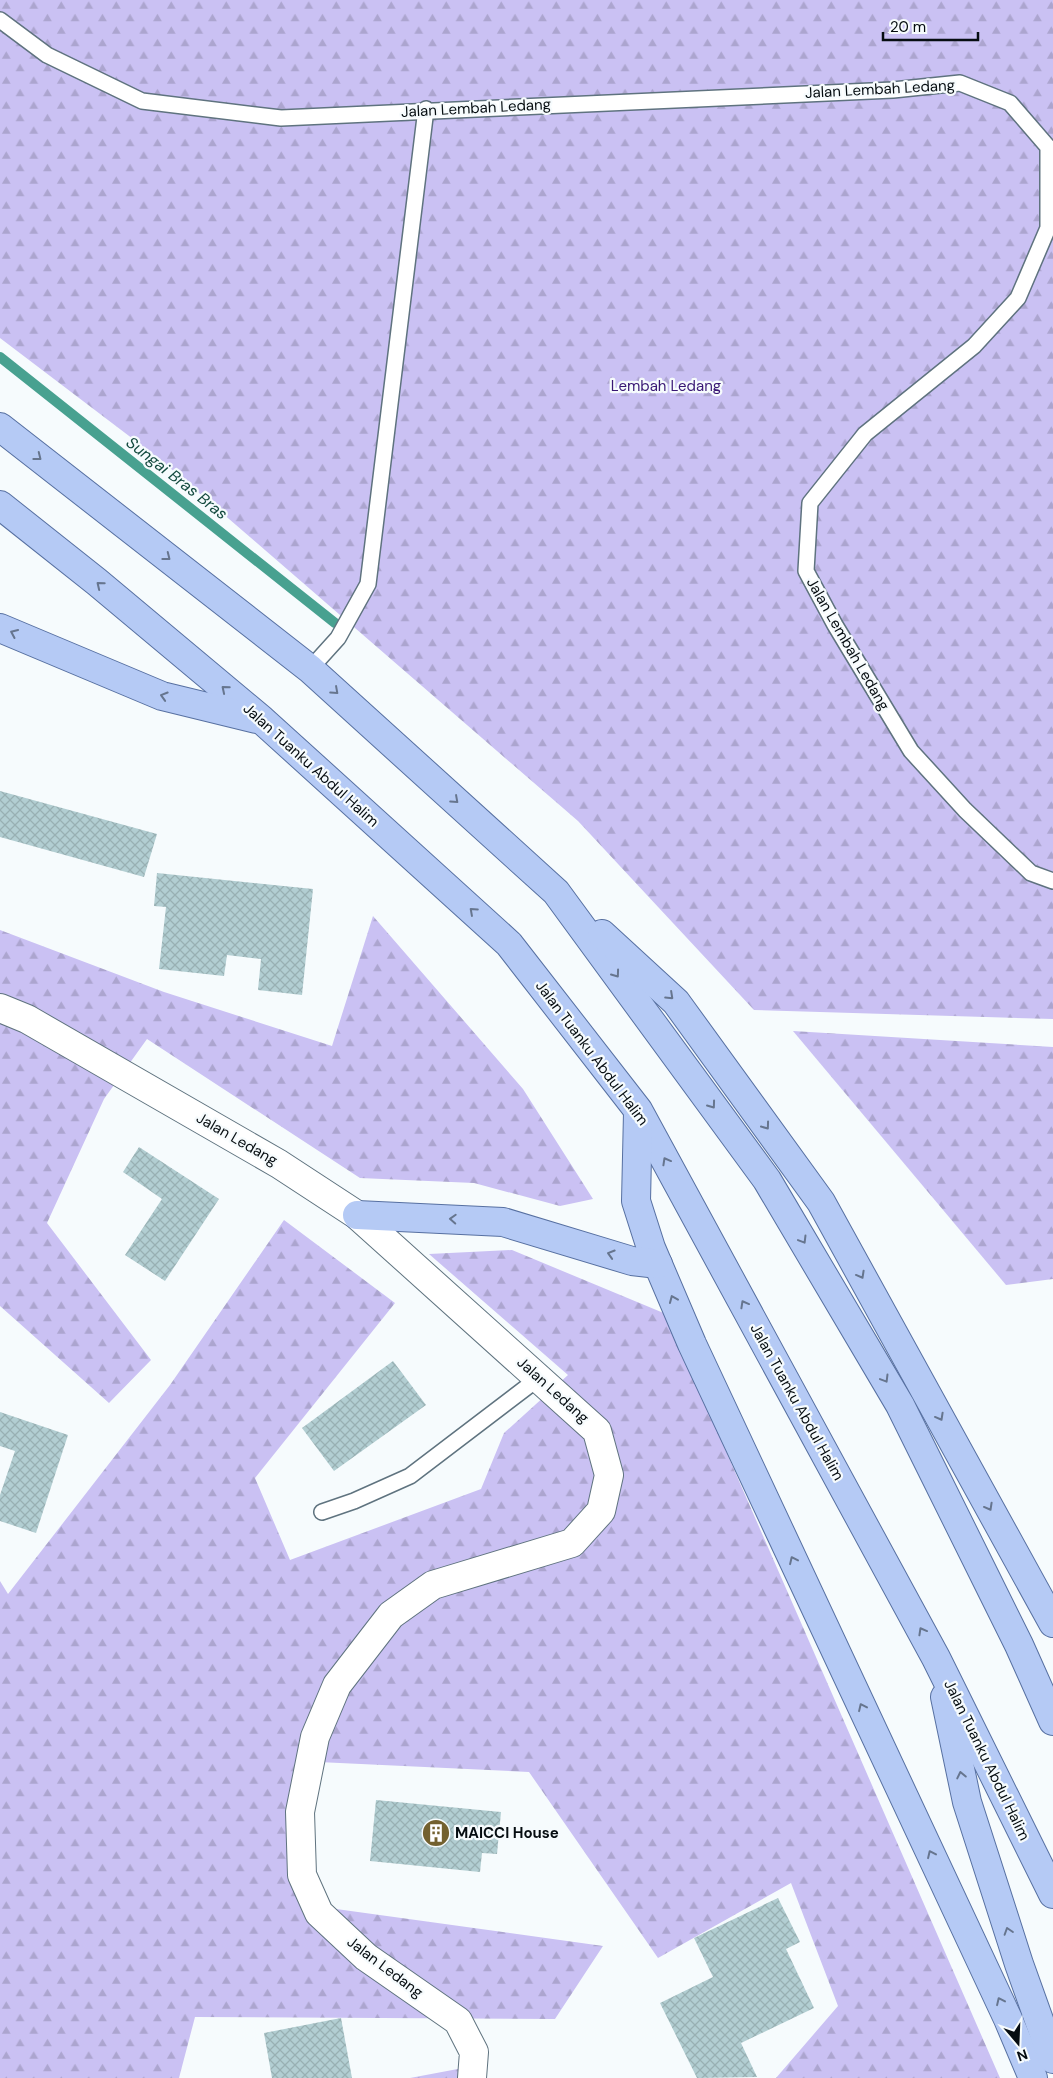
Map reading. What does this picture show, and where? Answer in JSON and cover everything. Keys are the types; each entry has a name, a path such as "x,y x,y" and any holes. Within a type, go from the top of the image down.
{"main road":[{"path":"0,427 310,669 676,1002 821,1202 1053,1623"},
{"name":"Jalan Tuanku Abdul Halim","path":"0,505 97,582 262,720 510,944 638,1110 936,1658 1053,1894"},
{"path":"0,628 162,696 262,720"},
{"path":"556,892 772,1188 900,1405 1019,1646 1053,1721"},
{"path":"638,1110 636,1201 651,1248 692,1344 1008,2019 1033,2078"},
{"path":"357,1215 503,1222 632,1261 658,1264"},
{"path":"936,1658 967,1802 1018,1964 1053,2059"}],"street":[{"name":"Jalan Ledang","path":"0,1008 27,1019 280,1164 357,1215 597,1430 609,1475 601,1511 572,1543 433,1586 391,1614 337,1685 316,1737 300,1812 302,1875 319,1914 366,1957 458,2021 474,2052 472,2078"}],"lane":[{"name":"Jalan Lembah Ledang","path":"0,20 47,55 142,101 282,118 426,109 884,90 960,83 1010,103 1051,144 1048,228 1018,298 974,346 865,434 816,495 810,503 806,571 835,625 911,751 965,810 1031,873 1053,881"},
{"path":"310,669 338,638 368,584 426,109"},
{"path":"322,1512 410,1476 540,1378"}],"green space":[{"name":"Lembah Ledang","path":"0,0 1053,0 1053,1019 754,1010 578,821 162,461 0,338"},
{"path":"373,916 523,1089 593,1199 560,1206 474,1183 360,1178 147,1039 104,1099 47,1223 151,1360 109,1403 0,1306 0,930 164,992 332,1046"},
{"path":"793,1031 1053,1047 1053,1279 1006,1285"},
{"path":"284,1220 395,1303 255,1478 290,1560 481,1489 504,1433 568,1375 429,1254 512,1250 666,1314 1000,2078 776,2078 838,2006 791,1883 658,1958 529,1772 297,1761 286,1833 300,1904 603,1946 555,2019 195,2017 179,2078 0,2078 0,1581 8,1594 170,1385"},
{"path":"463,2068 460,2078 410,2078"}],"building":[{"path":"0,791 157,834 144,877 0,837"},
{"path":"157,873 313,889 302,995 258,990 261,959 227,955 224,976 159,969 166,907 154,906"},
{"path":"139,1147 219,1199 165,1281 125,1255 162,1199 123,1172"},
{"path":"393,1361 426,1405 334,1471 302,1428"},
{"path":"0,1412 68,1435 36,1533 0,1521 0,1495 15,1451 0,1446"},
{"name":"MAICCI House","path":"376,1800 501,1812 497,1854 482,1853 480,1872 370,1861"},
{"path":"778,1898 800,1942 786,1949 814,2008 741,2043 757,2077 697,2078 660,2003 713,1977 694,1938"},
{"path":"341,2018 352,2078 272,2078 264,2033"}],"waterway":[{"name":"Sungai Bras Bras","path":"0,357 335,623"}],"place":[{"name":"MAICCI House","path":"436,1833"}]}
